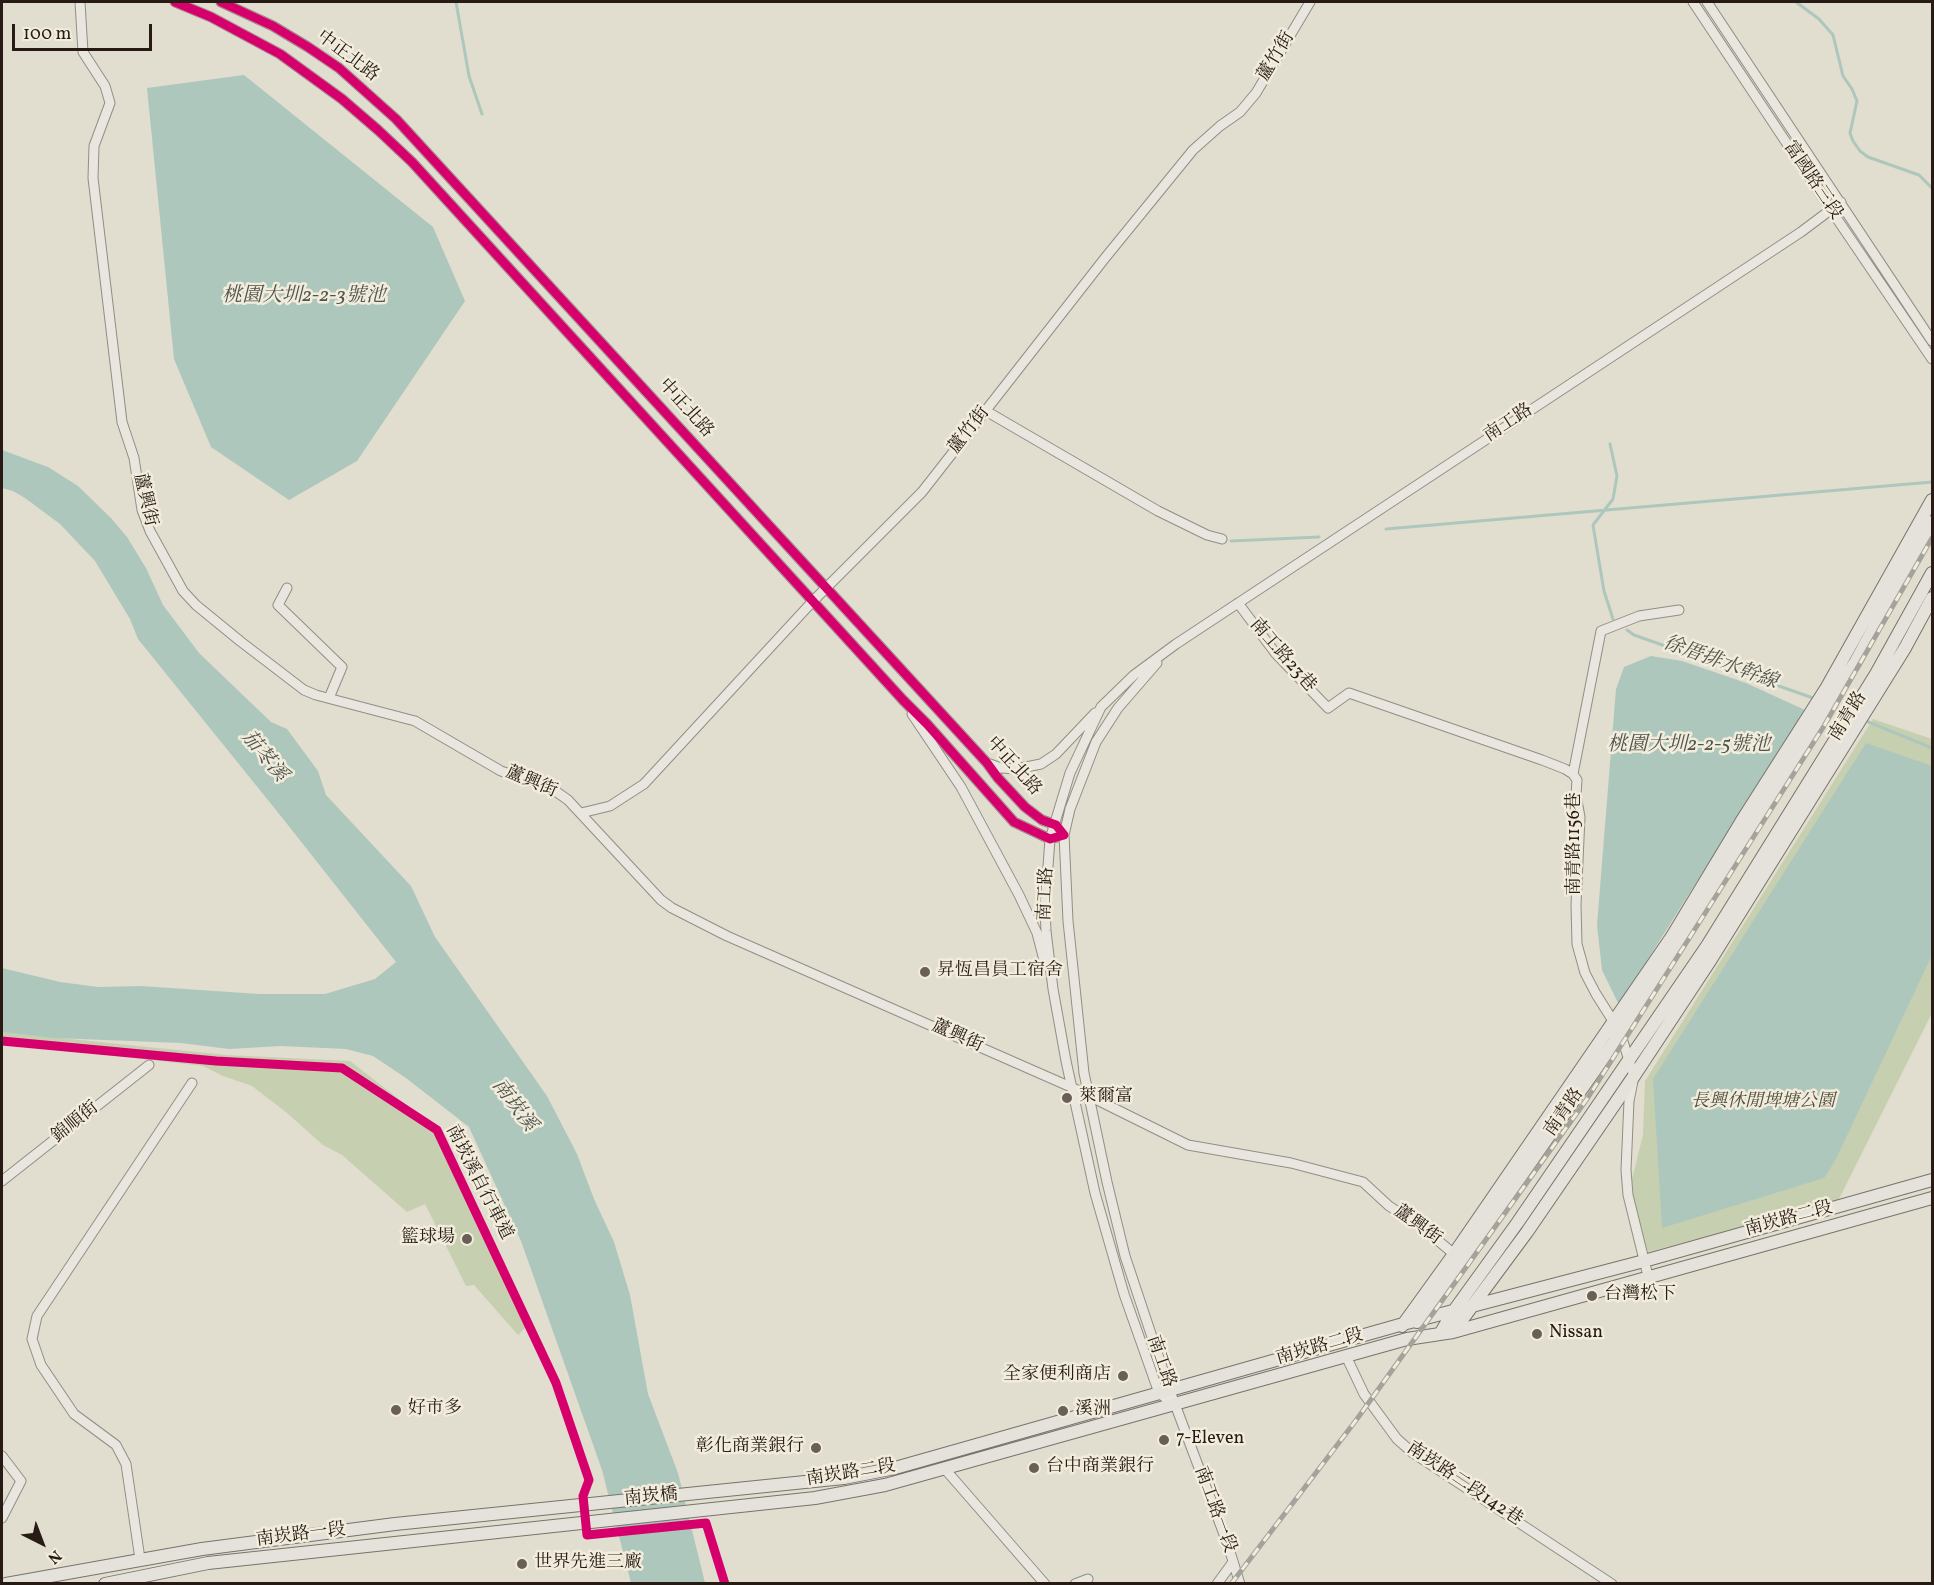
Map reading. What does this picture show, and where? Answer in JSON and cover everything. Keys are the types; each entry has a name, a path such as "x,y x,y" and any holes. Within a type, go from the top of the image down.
{"main road":[{"path":"1391,1343 1617,1027 1845,655 1932,500"},
{"name":"南青路","path":"1407,1339 1498,1209 1617,1027 1716,884 1856,661 1932,522"},
{"name":"南青路","path":"1440,1334 1724,919 1876,674 1932,573"},
{"path":"1453,1332 1527,1232 1634,1076 1758,884 1905,648 1932,598"},
{"name":"南青路","path":"1845,655 1878,620"},
{"name":"南青路","path":"1716,884 1724,849"},
{"name":"南青路","path":"1724,919 1758,884"},
{"name":"南崁路二段","path":"703,1494 844,1478 895,1468 1403,1324 1418,1322 1644,1261 1932,1180"},
{"name":"南崁路二段","path":"708,1509 825,1496 885,1485 1391,1343 1453,1332 1932,1198"},
{"name":"南崁橋","path":"598,1502 703,1494"},
{"name":"南崁路一段","path":"6,1584 202,1548 598,1502"},
{"name":"南崁橋","path":"606,1520 708,1509"},
{"name":"南崁路一段","path":"105,1584 208,1563 606,1520"}],"street":[{"name":"蘆興街","path":"80,2 83,52 105,86 110,103 94,146 93,178 122,422 134,458 142,510 150,531 183,591 196,605 304,690 416,721 501,771 551,788 568,800 661,900 672,908 727,936 1073,1088 1188,1146 1291,1163 1363,1182 1389,1206 1423,1228 1454,1254"},
{"name":"中正北路","path":"175,2 211,17 280,54 342,99 412,162 1014,822 1050,839"},
{"name":"中正北路","path":"221,2 273,26 339,68 396,119 1025,807 1042,820 1056,825 1064,835"},
{"path":"248,13 251,2"},
{"name":"蘆竹街","path":"581,813 610,806 644,784 813,601 922,492 1193,150 1240,112 1256,93 1310,2"},
{"name":"富國路三段","path":"1700,3 1841,202 1932,341"},
{"name":"富國路三段","path":"1700,3 1831,210 1932,359"},
{"name":"南工路","path":"1174,1404 1164,1392 1124,1294 1095,1193 1053,989 1046,931 1045,907 1050,839 1070,773 1101,707 1134,675 1176,644 1841,202"},
{"path":"986,411 1158,511 1207,535 1222,539"},
{"path":"287,588 278,605 342,667 329,698"},
{"name":"南工路23巷","path":"1238,603 1276,654 1328,708"},
{"path":"1573,774 1601,632 1639,616 1678,610"},
{"name":"南工路","path":"1164,1392 1125,1256 1084,1073 1068,921 1064,835 1070,808 1096,742 1118,708 1176,644"},
{"name":"南青路1156巷","path":"1328,708 1349,693 1542,760 1573,774 1577,780 1576,795 1580,817 1576,905 1577,944 1585,973 1617,1027 1634,1076"},
{"path":"903,700 961,787 1006,870 1037,933 1053,989"},
{"path":"987,763 1001,768 1016,769 1041,764 1056,754 1101,707"},
{"path":"1050,839 1064,835"},
{"name":"錦順街","path":"2,1180 149,1065"},
{"path":"1634,1076 1629,1101 1626,1170 1628,1195 1648,1276"},
{"path":"140,1560 126,1464 116,1445 74,1414 41,1365 32,1339 37,1316 192,1083"},
{"name":"南崁路二段142巷","path":"1347,1356 1364,1394 1397,1438 1413,1453 1612,1584"},
{"name":"南工路一段","path":"1174,1404 1240,1584"},
{"path":"2,1455 21,1481 2,1518"},
{"path":"944,1468 1045,1584"},
{"path":"1217,1584 1233,1562"},
{"path":"1075,1584 1088,1579"}],"green space":[{"name":"長興休閒埤塘公園","path":"1873,719 1932,739 1932,1013 1838,1201 1648,1252 1628,1195 1643,1135 1645,1081"},
{"path":"2,1032 226,1055 350,1061 440,1131 530,1323 518,1335 474,1285 466,1286 425,1204 407,1212 342,1155 323,1145 252,1086 203,1066 2,1041"}],"water":[{"name":"桃園大圳2-2-3號池","path":"244,75 433,227 465,301 357,461 289,500 211,447 174,359 147,88"},
{"path":"2,450 48,467 78,486 111,518 127,537 146,568 163,605 199,653 271,722 287,729 318,771 326,795 411,886 435,937 547,1096 577,1154 614,1242 630,1295 648,1394 678,1473 705,1583 631,1583 602,1470 521,1241 469,1127 406,1078 373,1056 346,1049 281,1046 229,1049 181,1043 54,1038 2,1032 2,968 60,982 98,987 141,986 259,994 325,994 375,979 396,962 138,639 130,619 95,561 60,524 25,498 2,488"},
{"name":"桃園大圳2-2-5號池","path":"1651,656 1682,661 1746,683 1805,710 1619,1005 1602,970 1597,925 1616,689 1624,667"},
{"name":"長興休閒埤塘公園","path":"1866,743 1932,766 1932,955 1836,1159 1824,1178 1662,1228 1653,1079"}],"waterway":[{"path":"456,2 469,76 482,114"},
{"path":"1796,2 1819,19 1833,35 1843,76 1857,101 1850,133 1860,151 1868,157 1919,175 1932,188"},
{"name":"徐厝排水幹線","path":"1610,444 1617,476 1613,499 1593,525 1604,591 1613,619"},
{"path":"1386,529 1932,482"},
{"path":"1231,541 1319,537"},
{"name":"徐厝排水幹線","path":"1627,630 1634,635 1813,698"},
{"name":"徐厝排水幹線","path":"1833,707 1845,712"},
{"name":"徐厝排水幹線","path":"1866,721 1932,748"}],"railway":[{"path":"1231,1584 1357,1419 1587,1099 1824,726 1932,538"}],"cycle path":[{"path":"175,2 211,17 280,54 342,99 378,130 412,162 1014,822 1050,839 1064,835 1056,825 1042,820 1025,807 396,119 339,68 308,47 273,26 221,2"},
{"name":"南崁溪自行車道","path":"2,1041 216,1061 342,1068 437,1130 556,1383 589,1480 583,1496 587,1535 706,1523 725,1584"}],"place":[{"name":"昇恆昌員工宿舍","path":"925,972"},
{"name":"萊爾富","path":"1067,1098"},
{"name":"籃球場","path":"467,1239"},
{"name":"台灣松下","path":"1592,1296"},
{"name":"Nissan","path":"1537,1334"},
{"name":"全家便利商店","path":"1123,1376"},
{"name":"好市多","path":"396,1410"},
{"name":"溪洲","path":"1063,1411"},
{"name":"7-Eleven","path":"1164,1440"},
{"name":"彰化商業銀行","path":"816,1448"},
{"name":"台中商業銀行","path":"1034,1468"},
{"name":"世界先進三廠","path":"522,1564"}],"water label":[{"name":"茄苳溪","path":"263,757"},
{"name":"南崁溪","path":"513,1106"}]}
